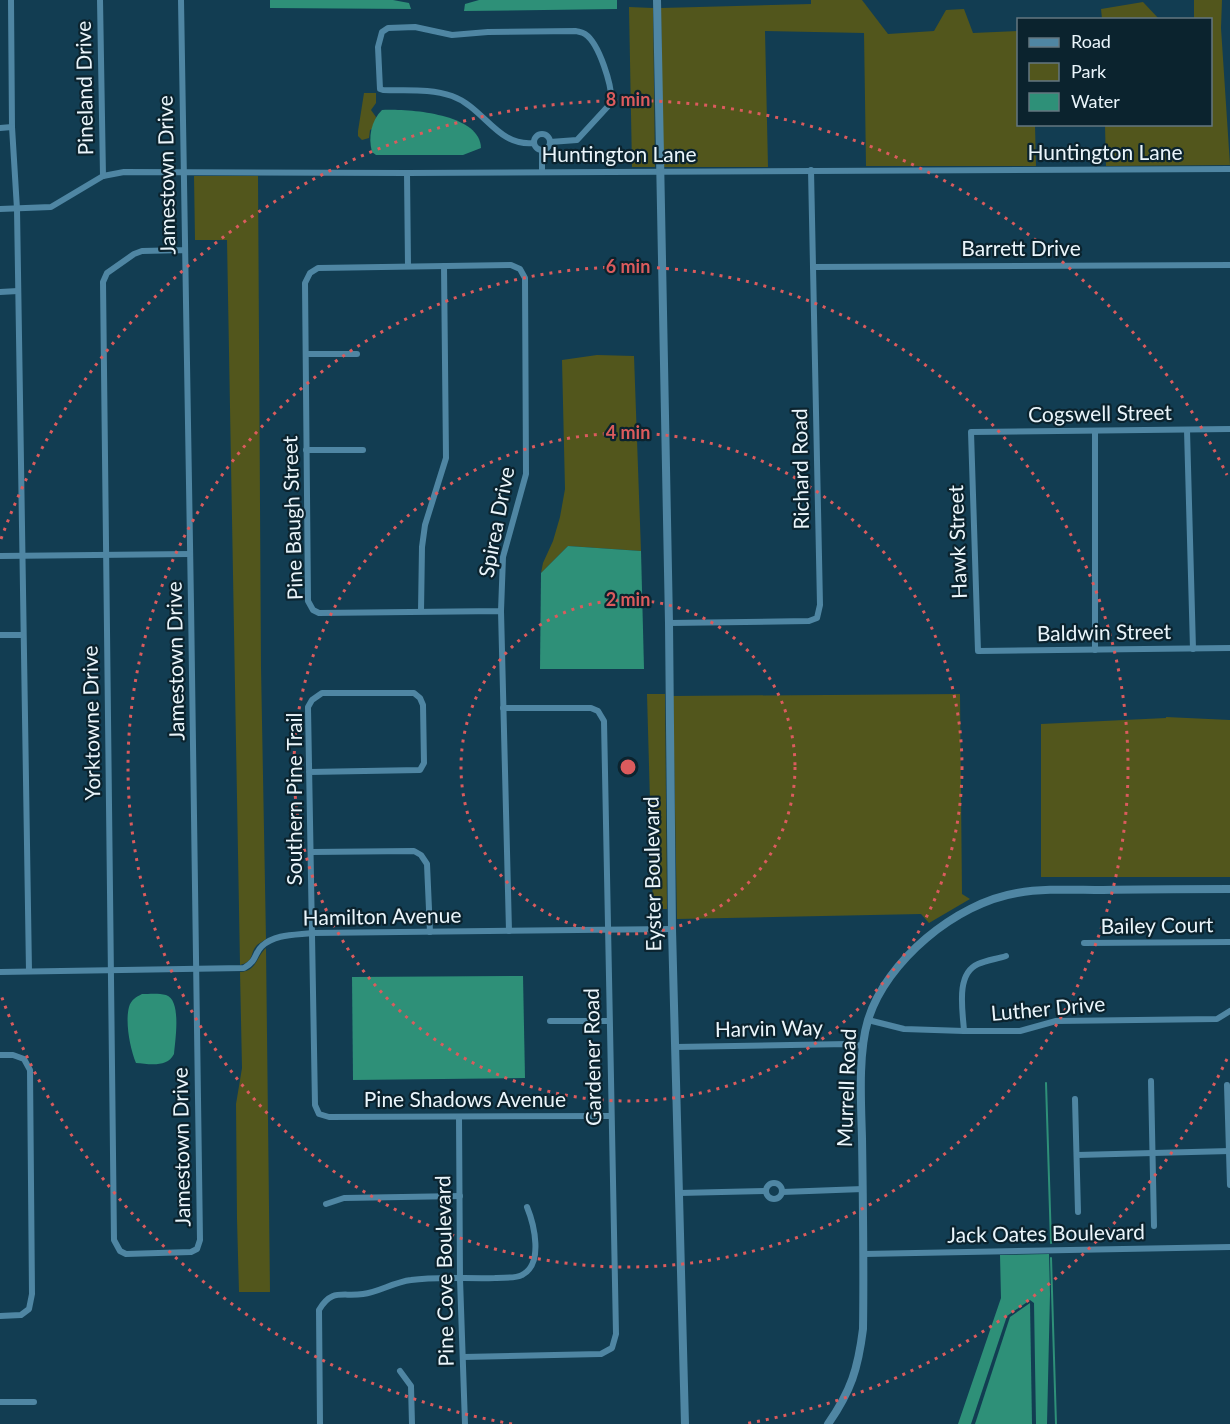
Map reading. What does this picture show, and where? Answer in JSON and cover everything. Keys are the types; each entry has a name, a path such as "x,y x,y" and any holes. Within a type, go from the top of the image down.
{"street":[{"path":"11,0 12,127 17,209 29,971"},
{"name":"Pineland Drive","path":"100,0 103,176"},
{"name":"Jamestown Drive","path":"126,1254 191,1252 197,1249 200,1240 181,0"},
{"name":"Eyster Boulevard","path":"657,0 669,623 672,929 685,1424"},
{"path":"534,143 518,143 509,140 469,105 454,96 435,91 383,90 380,88 378,47 382,32 388,28 415,27 452,35 488,32 576,31 588,36 599,55 610,86 611,103 577,140 550,142"},
{"path":"0,128 12,127"},
{"path":"542,134 548,137 550,142 547,148 542,150 536,148 534,143 536,137 542,134"},
{"path":"542,150 542,172"},
{"name":"Huntington Lane","path":"0,209 51,207 103,176 124,172 1230,169"},
{"name":"Richard Road","path":"669,623 809,621 817,618 820,605 811,170"},
{"path":"407,173 408,266"},
{"name":"Yorktowne Drive","path":"126,1254 120,1251 114,1240 103,282 107,273 134,254 142,251 185,250"},
{"name":"Spirea Drive","path":"310,273 318,268 511,265 520,269 525,279 526,474 503,557 501,611 509,931"},
{"name":"Barrett Drive","path":"813,267 1230,265"},
{"path":"421,611 422,547 425,525 446,458 444,266"},
{"name":"Pine Baugh Street","path":"310,273 305,283 306,450 308,601 313,610 319,613 501,611"},
{"path":"0,292 18,291"},
{"path":"306,354 357,354"},
{"name":"Cogswell Street","path":"971,432 1230,429"},
{"path":"1187,430 1193,649"},
{"name":"Hawk Street","path":"971,432 978,651"},
{"path":"1095,432 1095,650"},
{"path":"306,450 363,450"},
{"path":"0,556 190,554"},
{"path":"0,635 23,635"},
{"name":"Baldwin Street","path":"978,651 1230,648"},
{"name":"Southern Pine Trail","path":"309,772 420,770 424,763 423,705 420,698 414,693 322,693 312,700 308,707 309,772 311,852 315,1105 319,1114"},
{"name":"Gardener Road","path":"463,1357 601,1354 612,1348 616,1334 604,721 598,711 591,708 503,708"},
{"path":"311,852 414,851 422,855 427,864 429,932"},
{"name":"Murrell Road","path":"828,1424 851,1385 859,1358 863,1329 861,1099 863,1046 868,1020 884,986 903,961 927,938 954,918 983,902 1015,893 1047,890 1230,890"},
{"name":"Hamilton Avenue","path":"0,972 244,968 253,963 260,948 270,941 284,936 312,933 672,929"},
{"name":"Bailey Court","path":"1083,943 1230,942"},
{"path":"964,1031 963,986 968,973 976,965 1006,956"},
{"name":"Luther Drive","path":"868,1020 904,1029 1020,1030 1056,1021 1217,1019 1230,1011"},
{"path":"550,1021 609,1021"},
{"name":"Harvin Way","path":"675,1047 846,1044 863,1046"},
{"path":"0,1055 13,1055 24,1059 30,1070 32,1294 29,1309 21,1315 0,1316"},
{"path":"1151,1081 1154,1226"},
{"path":"1227,1085 1230,1185"},
{"path":"1075,1098 1078,1212"},
{"name":"Pine Shadows Avenue","path":"319,1114 329,1117 610,1116"},
{"name":"Pine Cove Boulevard","path":"459,1117 460,1279 465,1424"},
{"path":"1077,1155 1230,1151"},
{"path":"775,1183 779,1185 782,1192 780,1197 773,1199 766,1191 768,1186 775,1183"},
{"path":"782,1192 862,1189"},
{"path":"679,1193 766,1191"},
{"path":"326,1204 344,1198 460,1196"},
{"path":"320,1424 319,1310 324,1301 330,1296 364,1294 391,1284 412,1280 522,1275 531,1267 535,1257 534,1226 527,1207"},
{"name":"Jack Oates Boulevard","path":"864,1254 1230,1247"},
{"path":"400,1371 411,1386 412,1424"},
{"path":"0,1402 34,1402"}],"green space":[{"path":"811,0 862,0 888,34 934,31 946,10 964,9 973,33 1017,31 1017,126 1035,126 1036,166 866,166 864,33 765,31 768,167 663,167 661,8 811,4"},
{"path":"1194,0 1222,0 1221,28 1230,165 1106,166 1105,126 1212,126 1212,18 1194,18"},
{"path":"1143,2 1158,18 1102,18 1101,9"},
{"path":"629,7 653,8 655,167 632,167"},
{"path":"364,93 376,93 376,103 371,110 376,117 369,138 362,140 358,136 358,131"},
{"path":"194,176 258,176 261,667 266,939 257,945 248,961 240,965 227,240 195,240"},
{"path":"597,355 634,356 641,551 568,546 541,573 560,517 565,489 562,360"},
{"path":"647,694 665,694 667,909 653,909"},
{"path":"960,694 962,894 970,899 929,923 921,914 677,919 673,696"},
{"path":"1166,717 1230,720 1230,877 1041,877 1041,724"},
{"path":"266,948 270,1292 239,1292 236,1104 242,1068 240,972 250,969"}],"water":[{"path":"270,0 393,0 409,3 411,9 270,8"},
{"path":"479,0 617,0 617,9 464,11 465,4"},
{"path":"382,110 424,112 456,120 469,127 477,136 481,148 463,155 376,155 372,152 370,141 373,124"},
{"path":"568,546 641,551 644,669 540,669 541,573"},
{"path":"523,976 525,1078 353,1080 352,977"},
{"path":"142,994 166,995 174,1004 176,1022 174,1054 162,1063 136,1063 132,1050 128,1028 129,1007 134,999"},
{"path":"1049,1254 1047,1424 1036,1424 1034,1303 1030,1300 1007,1316 971,1424 958,1424 1001,1298 1000,1255"},
{"path":"1030,1303 1032,1424 975,1424 1010,1317"}],"waterway":[{"path":"1046,1083 1051,1243"},
{"path":"1051,1258 1056,1424"}]}
